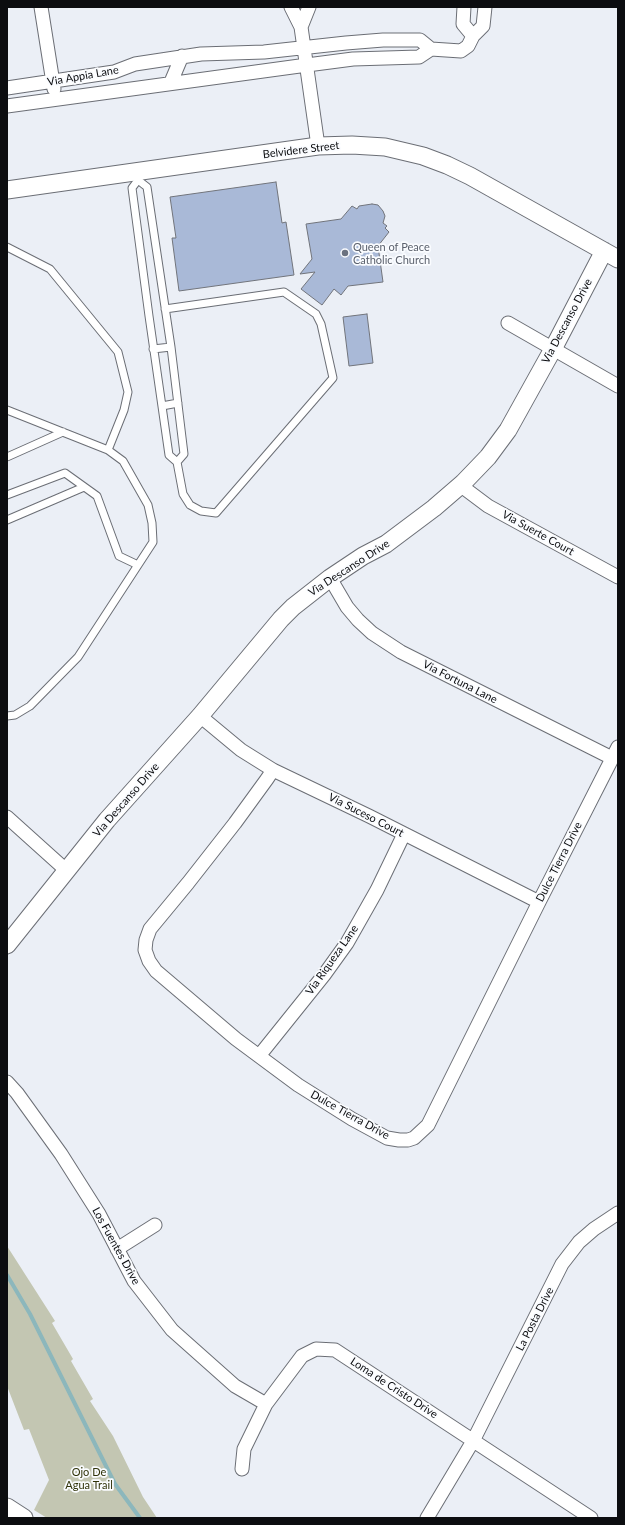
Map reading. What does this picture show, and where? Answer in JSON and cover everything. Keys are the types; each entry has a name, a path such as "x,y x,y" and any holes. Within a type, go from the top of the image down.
{"street":[{"path":"41,7 52,82 56,99"},
{"path":"292,7 301,27 318,146"},
{"path":"301,27 309,7"},
{"path":"464,7 463,24 473,36"},
{"name":"Via Appia Lane","path":"7,106 306,64 353,59 418,57 430,49 461,51 468,46 473,36 483,26 485,7"},
{"name":"Via Appia Lane","path":"7,88 114,72 135,64 201,54 264,52 383,40 420,40 430,49"},
{"path":"171,82 182,56"},
{"name":"Belvidere Street","path":"7,190 136,176 318,146 352,145 385,147 436,160 470,176 611,255"},
{"name":"Via Descanso Drive","path":"7,945 107,820 200,716 281,619 293,607 330,578 363,556 395,538 460,486 488,457 508,430 553,349 611,255"},
{"path":"508,323 618,386"},
{"name":"Via Suerte Court","path":"460,486 494,510 618,577"},
{"name":"Via Fortuna Lane","path":"330,578 347,607 358,620 372,633 401,652 615,752"},
{"name":"Via Suceso Court","path":"200,716 241,750 273,770 317,790 539,902"},
{"name":"Dulce Tierra Drive","path":"273,770 235,823 150,929 144,950 156,971 236,1039 298,1085 352,1119 387,1138 408,1140 414,1138 428,1125 615,752"},
{"path":"7,817 67,871"},
{"name":"Via Riqueza Lane","path":"260,1056 324,975 347,943 377,890 404,834"},
{"name":"Los Fuentes Drive","path":"7,1082 17,1093 61,1154 99,1214 134,1281 172,1330 235,1386 266,1404"},
{"name":"La Posta Drive","path":"427,1518 473,1442 562,1264 579,1242 594,1229 618,1213"},
{"path":"116,1249 155,1225"},
{"name":"Loma de Cristo Drive","path":"242,1469 244,1449 266,1404 302,1356 316,1349 335,1350 473,1442 591,1518"},
{"path":"7,1507 24,1518"}],"lane":[{"path":"165,309 284,292 316,314 321,324 333,378 216,514 201,511 190,505 183,494 177,462 169,455 153,349 132,188 136,176 147,187 165,309 171,347 184,454 177,462"},
{"path":"7,247 50,269 118,352 128,392 124,410 108,450"},
{"path":"153,349 171,347"},
{"path":"162,406 178,403"},
{"path":"7,410 108,450 123,461 148,505 152,523 153,542 78,657 30,706 15,715 7,716"},
{"path":"7,457 63,432"},
{"path":"7,494 65,473 97,496 119,556 138,566"},
{"path":"7,520 84,487"}],"green space":[{"name":"Ojo De Agua Trail","path":"7,1246 55,1321 52,1323 73,1359 71,1361 93,1399 90,1401 113,1436 143,1497 157,1518 47,1518 34,1510 49,1480 29,1429 24,1430 7,1386"}],"building":[{"path":"276,182 282,223 286,222 294,275 179,291 172,238 176,238 170,197"},
{"name":"Queen of Peace Catholic Church","path":"372,204 378,205 383,211 385,216 383,223 387,226 385,228 389,232 378,246 383,282 348,286 341,295 334,289 322,305 301,289 315,272 300,274 312,259 306,224 341,219 352,206 357,209 359,206"},
{"path":"367,314 373,363 349,366 343,317"}],"waterway":[{"path":"7,1275 30,1314 115,1484 140,1518"}],"place":[{"name":"Queen of Peace Catholic Church","path":"345,253"}]}
